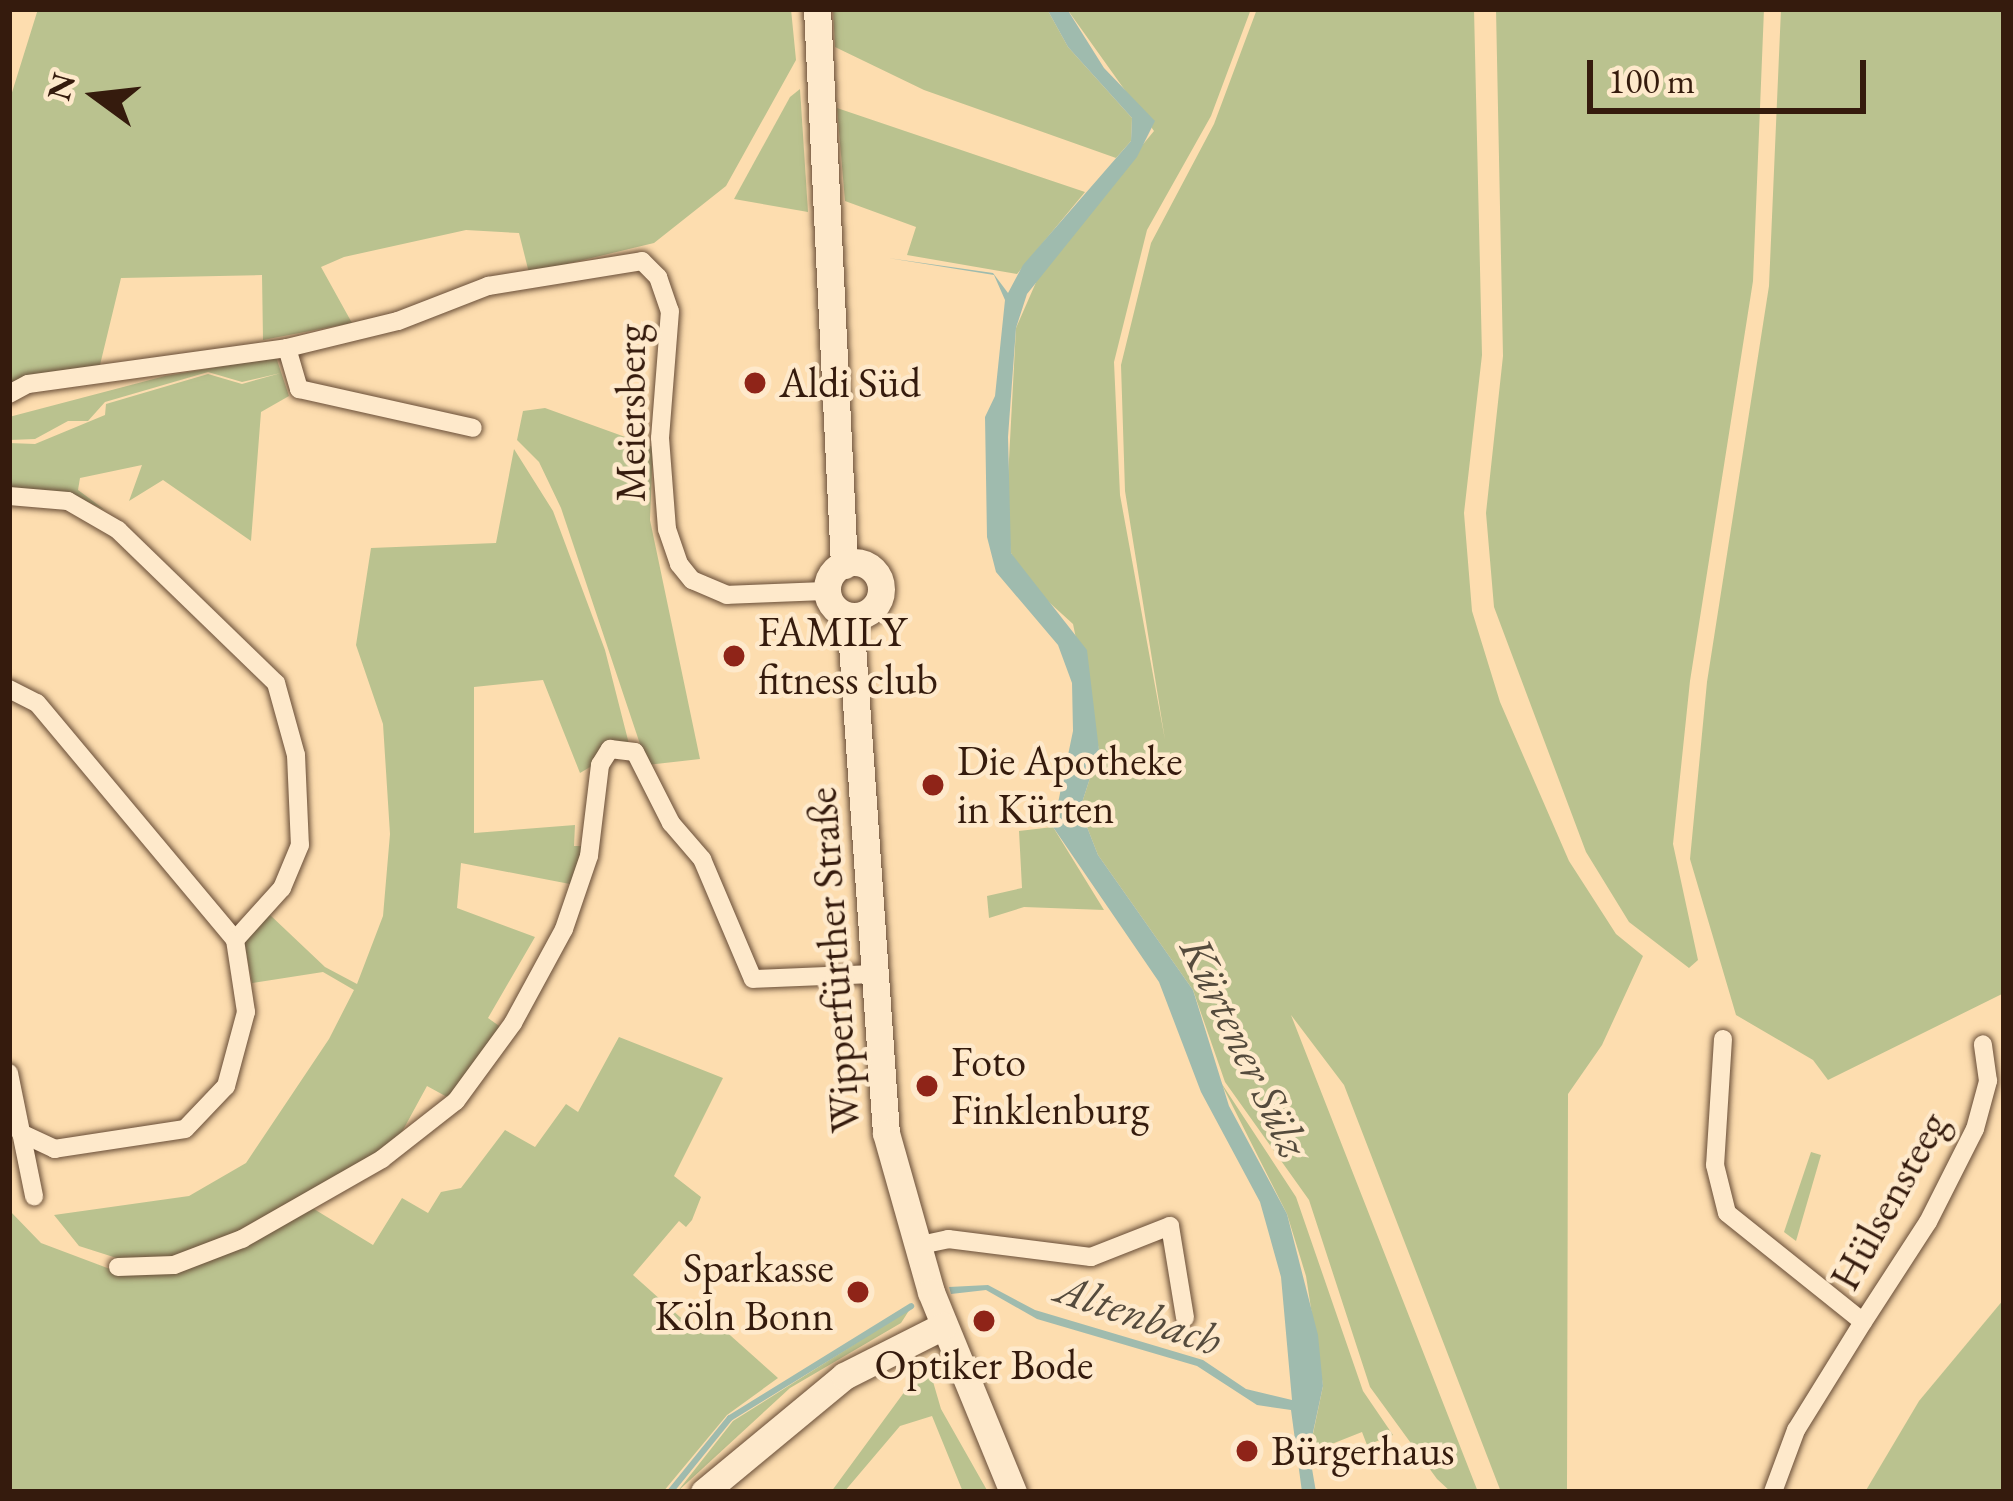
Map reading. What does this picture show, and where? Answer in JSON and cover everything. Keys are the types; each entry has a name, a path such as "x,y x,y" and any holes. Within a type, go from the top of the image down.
{"main road":[{"path":"818,9 844,565 828,591 850,616 874,608 881,587 871,568 844,565"},
{"name":"Wipperfürther Straße","path":"850,616 881,1108 916,1246 1013,1492"},
{"path":"704,1492 844,1376 944,1326"}],"street":[{"name":"Meiersberg","path":"9,394 51,381 287,348 398,321 488,286 619,258 642,261 658,278 670,311 660,438 667,529 679,564 692,580 727,595 828,591"},
{"path":"287,348 299,389 473,428"},
{"path":"9,496 68,501 118,530 277,683 296,755 300,845 282,888 235,940"},
{"path":"9,689 37,703 235,940 246,1031 226,1086 198,1122 166,1135 56,1149 21,1133"},
{"path":"118,1267 175,1265 242,1239 382,1159 456,1101 514,1023 564,929 589,856 600,765 610,749 635,752 670,823 702,859 753,979 869,974"},
{"name":"Hülsensteeg","path":"1723,1039 1715,1165 1727,1213 1863,1322"},
{"name":"Hülsensteeg","path":"1773,1492 1796,1430 1928,1222 1975,1129 1988,1081 1982,1045"},
{"path":"9,1073 34,1196"},
{"path":"916,1246 948,1238 1091,1257 1170,1226 1185,1318"}],"green space":[{"path":"38,9 791,9 796,60 726,186 654,243 529,273 519,233 466,230 344,257 321,267 352,323 263,340 262,275 121,278 100,365 9,394 9,102"},
{"path":"833,9 1047,9 1068,47 1132,118 1131,141 1116,158 924,90 835,47"},
{"path":"1067,9 1251,9 1211,116 1147,230 1114,362 1120,495 1165,740 1125,491 1121,365 1151,243 1214,124 1257,9 1474,9 1482,355 1464,513 1472,611 1500,702 1569,861 1616,934 1643,956 1602,1045 1568,1094 1567,1492 1501,1492 1344,1085 1291,1015 1478,1492 1451,1492 1437,1479 1370,1387 1309,1200 1225,1082 1193,990 1098,855 1080,809 1099,750 1073,624 1029,584 1011,553 1006,516 1016,328 1044,264 1154,131"},
{"path":"1496,9 1764,9 1753,281 1690,681 1673,844 1698,960 1689,968 1629,922 1586,852 1494,607 1486,513 1503,356"},
{"path":"1781,9 2004,9 2004,993 1828,1080 1813,1060 1736,1015 1690,859 1707,682 1769,286"},
{"path":"800,89 808,212 734,199 790,97"},
{"path":"837,108 1085,192 1017,274 907,255 916,227 845,201"},
{"path":"276,357 289,396 261,412 251,541 163,480 129,501 142,465 80,478 78,490 105,510 81,499 9,490 9,443 35,444 105,415 106,404 208,374 242,384 281,373 242,382 208,372 105,402 88,421 68,421 35,439 9,440 9,417 165,376"},
{"path":"545,408 653,447 650,520 700,759 647,765 561,508 539,462 517,440 523,411"},
{"path":"514,449 553,511 605,650 629,744 580,773 543,680 474,687 474,833 575,825 574,846 587,846 575,885 461,863 457,908 535,937 488,1018 502,1028 449,1098 427,1086 397,1141 215,1244 174,1259 126,1261 79,1246 54,1215 189,1196 246,1163 329,1039 354,990 323,972 252,983 244,941 269,914 325,967 357,984 383,916 390,834 383,724 356,645 371,548 496,543"},
{"path":"1053,827 1104,910 1024,907 989,918 987,896 1022,888 1019,831"},
{"path":"619,1037 723,1078 674,1176 701,1197 692,1220 686,1227 679,1221 633,1275 699,1334 712,1319 778,1378 727,1415 663,1492 9,1492 9,1210 41,1243 118,1272 175,1271 309,1206 373,1245 402,1198 428,1213 441,1192 461,1188 505,1130 535,1147 566,1104 578,1112"},
{"path":"1220,1081 1296,1197 1363,1391 1393,1435 1367,1445 1362,1432 1309,1453 1323,1386 1306,1276 1287,1214"},
{"path":"1811,1152 1821,1155 1796,1241 1784,1232"},
{"path":"2004,1299 2004,1492 1865,1492 1919,1401"},
{"path":"910,1309 901,1323 790,1388 677,1492 733,1421"},
{"path":"927,1361 941,1409 988,1492 963,1492 932,1416 900,1426 844,1492 831,1492"}],"shaded area":[{"path":"1047,9 1067,9 1104,68 1155,121 1137,157 1027,294 1016,328 1008,437 1011,553 1087,650 1099,750 1080,809 1098,855 1193,990 1229,1106 1287,1214 1318,1335 1323,1386 1309,1451 1316,1492 1302,1492 1291,1410 1257,1405 1197,1366 1037,1319 986,1290 951,1294 949,1287 988,1285 1035,1310 1203,1360 1246,1389 1292,1400 1281,1277 1260,1202 1201,1092 1159,982 1053,827 1073,731 1072,683 1058,645 996,572 987,537 985,417 995,396 1005,300 994,275 888,258 993,273 1008,293 1023,265 1131,141 1132,118 1068,47"}],"waterway":[{"name":"Altenbach","path":"670,1492 730,1418 911,1306"}],"place":[{"name":"Aldi Süd","path":"755,383"},
{"name":"FAMILY fitness club","path":"734,656"},
{"name":"Die Apotheke in Kürten","path":"933,785"},
{"name":"Foto Finklenburg","path":"927,1086"},
{"name":"Sparkasse Köln Bonn","path":"858,1292"},
{"name":"Optiker Bode","path":"984,1321"},
{"name":"Bürgerhaus","path":"1247,1451"}],"water label":[{"name":"Kürtener Sülz","path":"1245,1047"}]}
